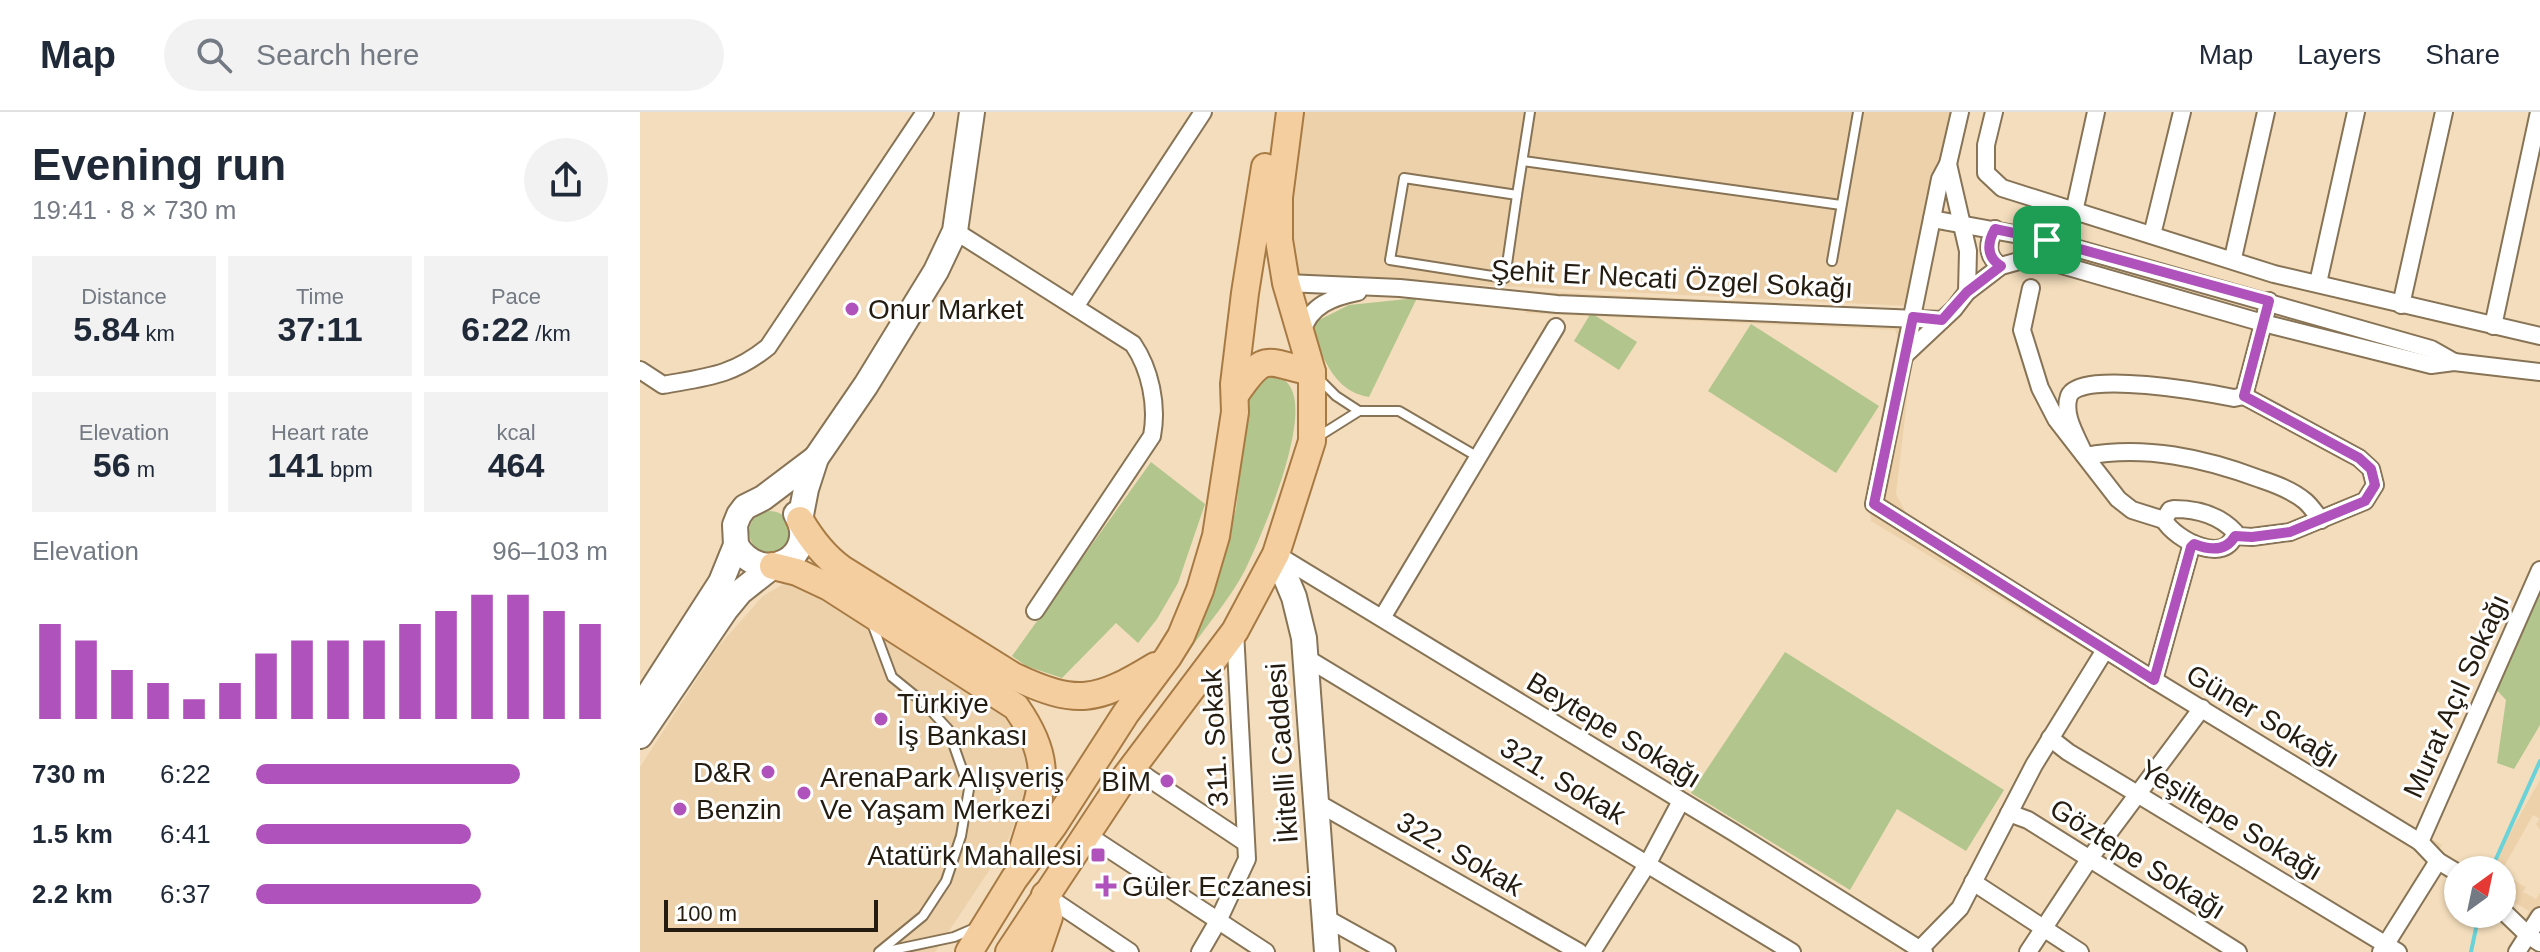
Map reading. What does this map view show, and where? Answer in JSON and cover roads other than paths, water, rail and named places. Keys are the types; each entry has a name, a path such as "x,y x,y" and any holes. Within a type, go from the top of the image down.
{"main road":[{"path":"969,952 1014,879 1054,825 1126,713 1168,657 1181,636 1200,590 1216,536 1245,293 1272,112"},
{"path":"1009,952 1132,767 1235,631 1276,554 1312,441 1312,372 1286,283 1279,240 1279,197 1290,112"},
{"path":"1235,395 1254,368 1263,363 1312,372"},
{"path":"800,520 809,536 842,569 1037,688 1060,695 1088,698 1119,688 1168,657"},
{"path":"773,566 815,579 1016,707 1033,731 1041,757 1042,781 1037,810 1014,879"},
{"path":"1037,952 1049,917 1045,895"},
{"path":"959,952 987,923"}],"street":[{"path":"640,370 663,385 723,375 750,362 768,347 925,112"},
{"path":"640,736 740,592 798,550 802,540 800,520 806,489 816,458 929,284 955,231 972,112"},
{"path":"1075,307 1203,112"},
{"path":"1905,355 1940,179 1948,164 1960,112"},
{"path":"1994,112 1986,145 1986,173 2002,188 2233,258 2274,274 2540,336"},
{"path":"2074,212 2096,112"},
{"path":"2152,235 2182,112"},
{"path":"2233,258 2266,112"},
{"path":"2318,283 2356,112"},
{"path":"2401,305 2444,112"},
{"path":"2493,326 2534,163 2539,112"},
{"path":"1948,164 1968,251 1967,292"},
{"path":"1932,219 2047,240 2431,349 2454,362"},
{"path":"1995,229 1989,244 1990,255 2001,266"},
{"path":"955,231 1133,344 1146,363 1155,420 1152,436 1035,611"},
{"path":"1905,355 1967,292 2001,266 2026,259 2051,262 2263,323 2431,365 2454,362 2540,372"},
{"path":"1286,283 1400,288"},
{"path":"1302,332 1313,310 1325,302 1357,292 1400,288"},
{"name":"Şehit Er Necati Özgel Sokağı","path":"1400,288 1557,304 1942,320"},
{"path":"2031,288 2022,330 2040,388 2056,419 2118,499 2132,510 2164,520 2174,533 2194,544 2214,549 2232,542 2235,536 2228,525 2196,510 2170,510 2164,520"},
{"path":"2244,396 2269,301"},
{"path":"1382,618 1556,327"},
{"name":"Güner Sokağı","path":"1905,355 1874,504 2105,650 2420,842 2444,865"},
{"path":"2085,456 2068,416 2069,398 2078,388 2142,384 2234,398 2244,396 2359,458 2371,469 2375,485 2365,501 2279,535 2235,536"},
{"path":"2085,456 2110,451 2151,452 2203,460 2281,486 2305,501 2321,520"},
{"path":"640,708 721,582 736,545 735,525 739,515 816,458"},
{"path":"763,498 786,503 800,520"},
{"path":"2154,680 2194,544"},
{"path":"736,545 751,562 773,566"},
{"name":"Beytepe Sokağı","path":"1276,554 1922,950"},
{"name":"İkitelli Caddesi","path":"1276,554 1294,597 1304,638 1327,952"},
{"name":"Murat Açıl Sokağı","path":"2420,842 2540,570"},
{"name":"311. Sokak","path":"1200,952 1247,859 1235,631"},
{"path":"1922,950 1960,908 2050,738 2105,650"},
{"name":"321. Sokak","path":"1305,657 1792,952"},
{"path":"2028,952 2090,858 2202,708"},
{"name":"Yeşiltepe Sokağı","path":"2050,738 2388,950"},
{"path":"1132,767 1246,843"},
{"path":"1592,952 1648,863 1681,801"},
{"name":"322. Sokak","path":"1316,802 1579,952"},
{"name":"Göztepe Sokağı","path":"2009,813 2028,820 2238,952"},
{"path":"1086,834 1266,952"},
{"path":"2388,950 2438,861"},
{"path":"1973,882 2080,952"},
{"path":"1045,895 1130,952"},
{"path":"2517,952 2534,939 2540,916"},
{"path":"1324,917 1387,952"},
{"path":"2516,923 2534,939"}],"lane":[{"path":"1517,195 1404,178 1390,260 1505,278 1530,112"},
{"path":"1832,261 1858,112"},
{"path":"1523,161 1841,205"},
{"path":"1312,372 1336,396 1359,411 1399,411 1479,457"},
{"path":"1312,441 1359,411"},
{"path":"869,614 892,677 924,703 948,729 969,789 961,836 946,881 923,916 881,952"},
{"path":"881,952 954,937 987,923"}],"waterway":[{"path":"2497,856 2540,761"},
{"path":"2471,952 2476,928"}],"place":[{"name":"Onur Market","path":"852,309"},
{"name":"Türkiye İş Bankası","path":"881,719"},
{"name":"D&R","path":"768,772"},
{"name":"BİM","path":"1167,781"},
{"name":"ArenaPark Alışveriş Ve Yaşam Merkezi","path":"804,793"},
{"name":"Benzin","path":"680,809"},
{"name":"Atatürk Mahallesi","path":"1098,855"},
{"name":"Güler Eczanesi","path":"1106,886"}]}
